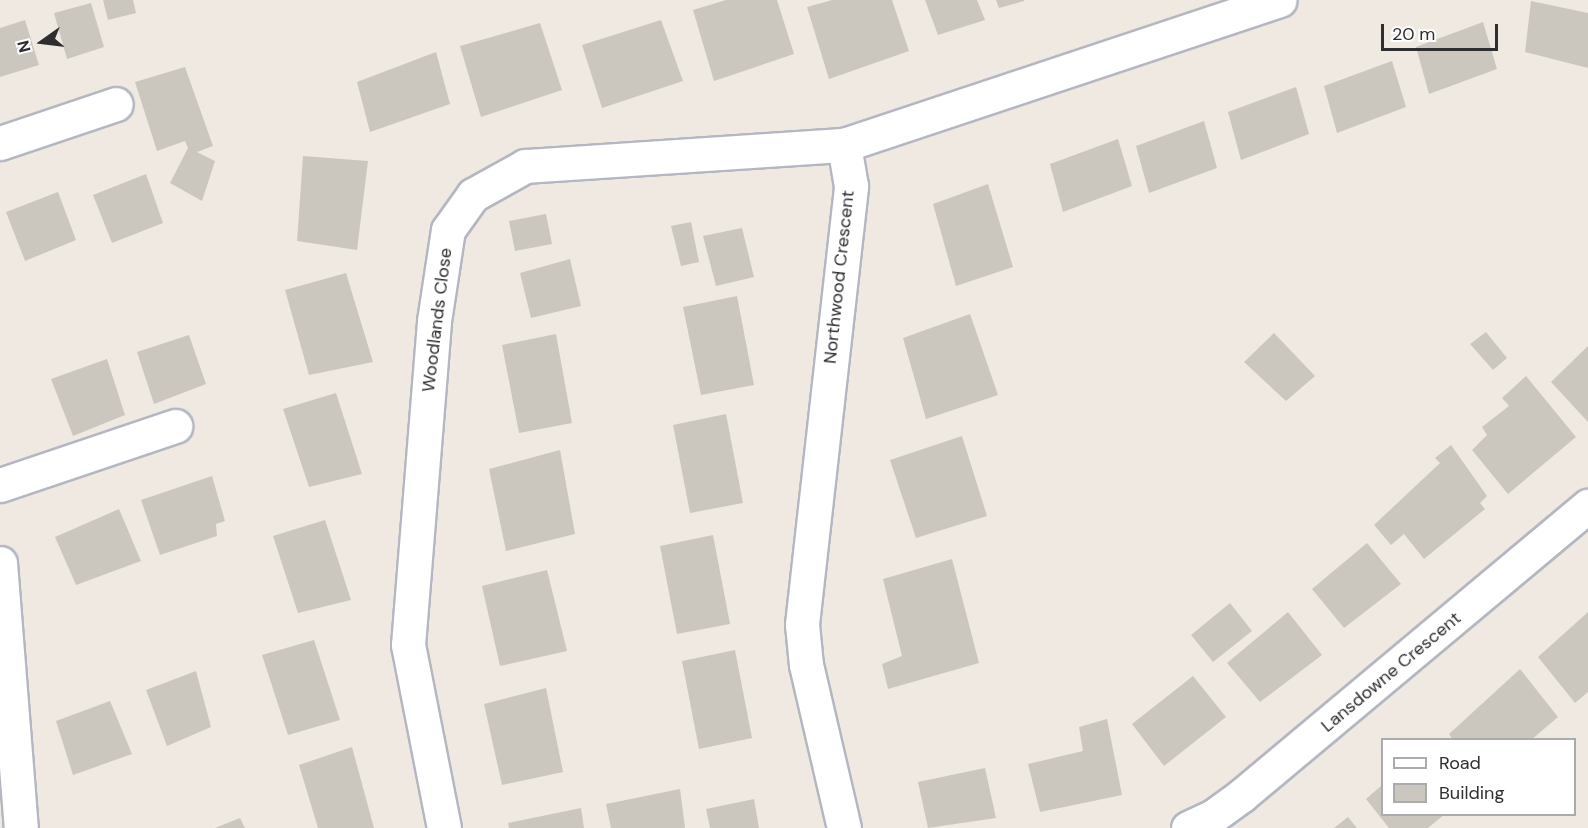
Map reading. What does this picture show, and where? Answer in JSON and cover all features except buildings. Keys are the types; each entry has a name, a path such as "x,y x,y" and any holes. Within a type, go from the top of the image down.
{"street":[{"path":"844,145 1281,0"},
{"path":"0,143 116,104"},
{"name":"Woodlands Close","path":"444,828 408,645 434,321 448,230 473,195 525,166 844,145"},
{"name":"Northwood Crescent","path":"844,145 851,186 802,624 806,665 844,828"},
{"path":"0,485 175,426"},
{"name":"Lansdowne Crescent","path":"1188,828 1212,817 1242,795 1588,506"},
{"path":"0,562 14,823"}]}
